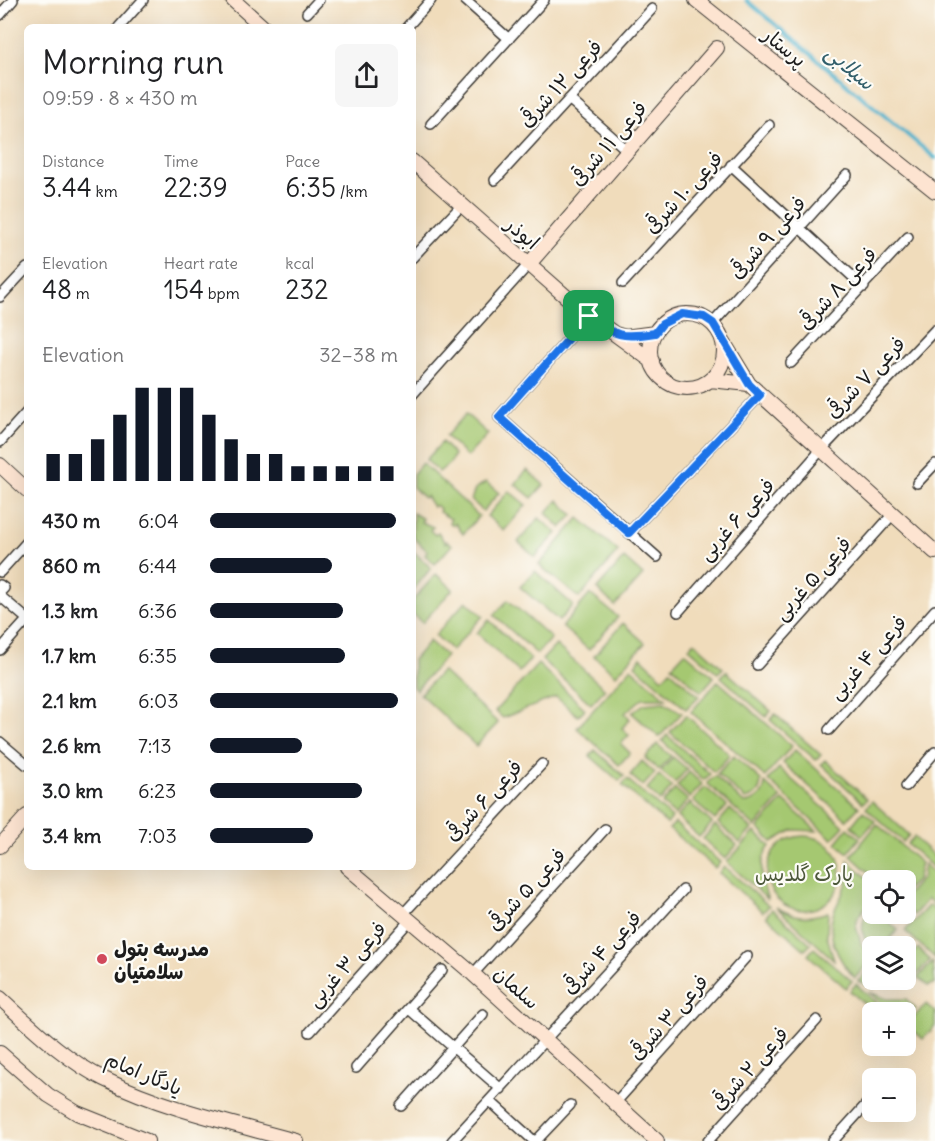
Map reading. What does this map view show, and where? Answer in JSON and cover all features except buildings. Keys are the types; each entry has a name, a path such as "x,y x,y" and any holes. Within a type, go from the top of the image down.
{"street":[{"path":"0,15 13,0"},
{"path":"122,24 143,0"},
{"path":"233,0 255,24"},
{"path":"307,13 319,0"},
{"path":"410,24 431,0"},
{"path":"465,0 509,39"},
{"path":"431,124 544,0"},
{"name":"پرستار","path":"696,0 935,191"},
{"name":"فرعی ۱۲ شرقی","path":"495,180 652,9"},
{"name":"فرعی ۱۱ شرقی","path":"529,264 717,48"},
{"path":"569,99 628,151"},
{"name":"فرعی ۱۰ شرقی","path":"623,283 769,125"},
{"name":"ابوذر","path":"416,165 589,316 652,361"},
{"path":"731,165 864,287"},
{"name":"فرعی ۹ شرقی","path":"713,323 847,175"},
{"path":"416,254 462,205"},
{"name":"فرعی ۸ شرقی","path":"791,363 908,237"},
{"path":"416,391 529,264"},
{"path":"0,297 24,271"},
{"path":"749,384 710,380 694,387 676,386 665,381 652,361 651,342 655,333 662,324 682,314 704,317 713,323 749,384 935,552"},
{"path":"589,316 499,417 657,557"},
{"name":"فرعی ۷ شرقی","path":"821,450 935,330"},
{"path":"610,332 625,337 655,333"},
{"path":"710,380 722,363 724,343"},
{"path":"629,533 760,395"},
{"path":"0,442 24,415"},
{"name":"فرعی ۶ غربی","path":"678,612 821,450"},
{"path":"917,483 935,464"},
{"path":"0,465 24,487"},
{"name":"فرعی ۵ غربی","path":"757,665 893,514"},
{"path":"0,572 24,545"},
{"path":"0,585 4,588 0,594 24,617"},
{"name":"فرعی ۴ غربی","path":"829,730 935,610"},
{"path":"0,650 24,623"},
{"path":"0,742 24,762"},
{"path":"906,786 935,752"},
{"name":"فرعی ۶ شرقی","path":"406,917 542,764"},
{"path":"0,846 24,819"},
{"name":"فرعی ۵ شرقی","path":"473,974 605,829"},
{"name":"سلمان","path":"351,870 473,974 657,1141"},
{"name":"فرعی ۴ شرقی","path":"452,1141 683,890"},
{"name":"فرعی ۳ غربی","path":"310,1032 406,917"},
{"name":"فرعی ۳ شرقی","path":"616,1102 747,956"},
{"path":"356,1068 442,970"},
{"name":"یادگار امام","path":"0,998 71,1059 103,1079 175,1108 296,1141"},
{"path":"409,1009 501,1089"},
{"path":"0,1015 18,1014"},
{"path":"401,1106 483,1014"},
{"name":"فرعی ۲ شرقی","path":"708,1141 818,1020"},
{"path":"0,1053 48,1095 77,1113 147,1141"},
{"path":"490,1101 535,1141 570,1105"},
{"path":"833,1141 862,1109"}],"green space":[{"path":"466,414 488,434 467,457 446,436"},
{"path":"442,442 454,454 451,462 439,472 426,460"},
{"path":"422,463 479,516 463,534 455,523 453,525 449,522 451,519 439,512 440,509 436,505 433,507 426,496 424,498 416,490 416,470"},
{"path":"527,470 544,485 532,498 515,484"},
{"path":"486,482 499,493 483,511 471,500 475,489"},
{"path":"509,491 526,505 504,531 487,516"},
{"path":"558,500 573,515 561,528 546,513"},
{"path":"416,515 423,519 421,522 433,527 430,530 435,535 438,532 445,543 447,541 452,545 435,564 425,555 427,551 416,540"},
{"path":"539,518 557,533 535,557 518,542"},
{"path":"579,518 618,551 579,598 539,565"},
{"path":"416,554 431,568 416,586"},
{"path":"624,558 643,575 615,606 597,589"},
{"path":"535,571 573,605 559,621 520,587"},
{"path":"436,574 453,589 422,623 416,617 416,597"},
{"path":"590,594 618,617 589,650 562,627"},
{"path":"508,600 551,638 537,654 494,615"},
{"path":"466,601 483,616 452,650 435,635"},
{"path":"489,620 531,659 519,672 477,633"},
{"path":"623,623 645,643 616,675 594,656"},
{"path":"429,641 446,656 416,690 416,656"},
{"path":"694,642 723,668 718,673 689,648"},
{"path":"556,645 605,689 591,704 542,660"},
{"path":"685,652 714,677 701,692 672,666"},
{"path":"641,657 663,678 670,670 699,696 686,709 635,665"},
{"path":"538,664 585,709 578,716 556,697 503,718 495,711"},
{"path":"631,668 666,698 643,698 625,713 630,719 622,728 629,735 621,744 630,753 619,765 577,728"},
{"path":"442,671 498,723 476,746 420,694"},
{"path":"726,671 771,711 766,717 721,677"},
{"path":"718,681 792,746 765,777 691,712"},
{"path":"664,702 682,713 659,737 632,713 644,704"},
{"path":"775,714 821,755 816,760 770,720"},
{"path":"686,715 730,755 714,772 670,732"},
{"path":"667,735 710,774 704,780 662,741"},
{"path":"657,744 671,756 659,770 645,758"},
{"path":"595,750 624,776 619,781 590,756"},
{"name":"پارک گلدیس","path":"795,750 859,807 847,820 783,763"},
{"path":"734,756 761,780 757,793 749,798 745,799 717,774"},
{"path":"673,757 687,769 675,783 661,771"},
{"path":"825,760 867,799 863,803 821,764"},
{"path":"642,761 655,773 643,786 630,775"},
{"name":"پارک گلدیس","path":"779,768 844,826 832,839 768,780"},
{"path":"689,772 702,784 690,798 677,786"},
{"path":"659,775 672,787 660,801 647,789"},
{"name":"پارک گلدیس","path":"715,776 744,803 759,797 765,783 781,798 755,827 707,783"},
{"path":"627,779 672,818 667,824 622,785"},
{"name":"پارک گلدیس","path":"705,787 727,806 715,820 693,801"},
{"path":"675,789 688,800 675,815 662,804"},
{"name":"پارک گلدیس","path":"783,800 817,831 793,830 772,842 758,828"},
{"path":"872,801 909,835 903,842 866,808"},
{"name":"پارک گلدیس","path":"690,803 712,823 699,837 677,817"},
{"name":"پارک گلدیس","path":"730,809 752,829 740,843 718,823"},
{"name":"پارک گلدیس","path":"863,811 875,821 862,836 851,826"},
{"name":"پارک گلدیس","path":"675,823 720,862 715,868 669,829"},
{"name":"پارک گلدیس","path":"877,824 921,863 916,881 916,870 866,870 851,856"},
{"name":"پارک گلدیس","path":"715,825 737,845 725,859 703,839"},
{"name":"پارک گلدیس","path":"848,828 860,838 848,853 836,843"},
{"name":"پارک گلدیس","path":"755,832 770,846 762,865 768,900 727,862"},
{"name":"پارک گلدیس","path":"804,836 825,842 835,852 841,873 835,894 825,904 804,910 783,904 773,894 767,873 773,852 783,842"},
{"name":"پارک گلدیس","path":"914,837 935,857 935,869 907,844"},
{"name":"پارک گلدیس","path":"848,860 862,873 862,912 856,926 862,946 862,970 855,978 838,955 831,928 835,909 847,881"},
{"name":"پارک گلدیس","path":"924,864 935,874 935,905 928,899 916,913 916,884 922,878"},
{"name":"پارک گلدیس","path":"724,866 769,906 763,912 719,873"},
{"path":"929,905 935,910 935,958 916,941 916,936 911,936 905,931 911,924 916,924 916,919"},
{"name":"پارک گلدیس","path":"776,907 802,916 814,916 828,912 827,936 834,960"},
{"path":"772,909 811,944 805,950 766,916"},
{"path":"863,924 891,924 898,930 892,936 864,936"},
{"path":"814,948 852,981 846,988 808,955"},
{"path":"918,948 930,960 916,975 916,950"},
{"path":"933,962 935,983 928,986 918,977"},
{"path":"856,984 876,1002 863,1002 850,991"},
{"path":"869,992 887,999 906,999 909,1002 880,1002"},
{"path":"926,1004 935,1012 935,1026 923,1039 916,1033 916,1015"}],"waterway":[{"name":"سیلابی","path":"746,0 935,158"}],"place":[{"name":"مدرسه بتول سلامتیان","path":"102,959"}],"route":[{"path":"682,314 704,317 720,332 724,343 749,384 760,395 629,533 499,417 589,316 610,332 625,337 655,333 671,317 682,314"}]}
